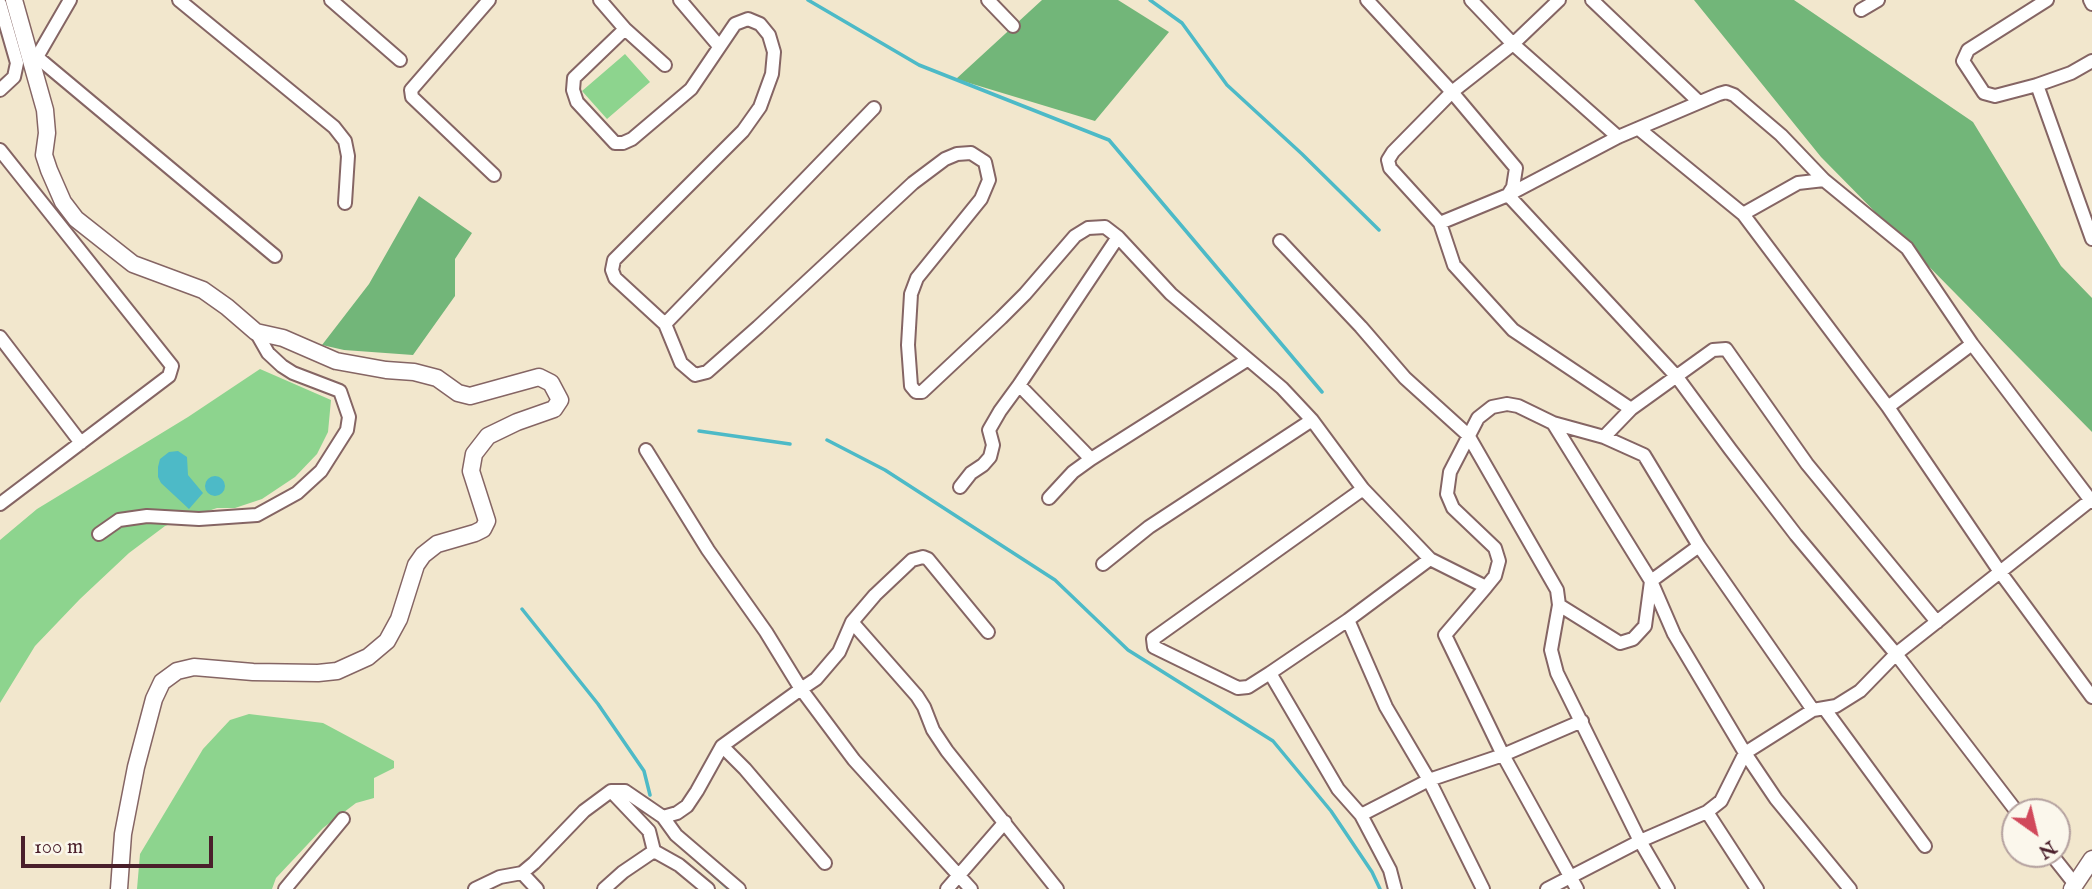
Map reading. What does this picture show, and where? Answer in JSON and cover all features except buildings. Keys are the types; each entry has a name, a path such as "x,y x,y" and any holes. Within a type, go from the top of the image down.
{"street":[{"path":"14,0 33,62 46,120 44,155 63,202 76,219 133,264 203,290 227,307 256,332 268,353 282,366 340,391 349,417 347,430 321,471 297,493 257,514 199,519 147,516 119,520 99,534"},
{"path":"33,62 70,0"},
{"path":"179,0 334,127 345,141 348,156 345,203"},
{"path":"331,0 400,60"},
{"path":"600,0 625,29 664,65"},
{"path":"680,0 719,46"},
{"path":"988,0 1013,26"},
{"path":"1367,0 1516,167 1517,174 1508,195"},
{"path":"1471,0 1513,44 1618,137"},
{"path":"1559,0 1513,44 1451,92 1388,160 1390,168 1440,223 1454,265 1513,330 1631,409"},
{"path":"1592,0 1699,102"},
{"path":"1861,10 1878,0"},
{"path":"2047,0 1968,50 1963,61 1984,93 1995,96 2092,67"},
{"path":"483,2 411,90 412,97 494,176"},
{"path":"0,4 17,63 14,77 0,90"},
{"path":"625,29 574,78 573,90 577,102 615,143 632,139 691,89 735,24 748,19 760,24 769,35 774,52 772,74 760,107 743,131 614,260 612,270 615,278 665,324 681,363 695,375 707,372 913,183 945,159 957,154 971,153 985,162 989,180 981,198 917,278 911,294 908,345 911,386 915,392 922,392 1025,294 1075,236 1088,228 1105,227 1118,237 1171,294 1282,388 1311,420 1363,489 1430,559 1486,587"},
{"path":"2071,73 2092,61"},
{"path":"33,62 275,256"},
{"path":"2037,85 2092,239"},
{"path":"1440,223 1508,195 1618,137 1726,92 1734,95 1781,135 1824,180 1907,248 1972,344 2091,500 1896,654 1860,691 1836,706 1819,709 1745,752 1730,787 1721,801 1707,812 1640,841 1547,889"},
{"path":"665,324 874,108"},
{"path":"1639,128 1743,214 1888,407 2000,572 2092,697"},
{"path":"0,150 172,366 169,376 0,504"},
{"path":"1743,214 1798,183 1824,180"},
{"path":"2077,199 2092,194"},
{"path":"1508,195 1678,377 1796,535 1896,654 2006,798"},
{"path":"960,486 990,457 993,445 989,430 1000,411 1118,237"},
{"path":"1280,241 1405,378 1468,435 1557,590 1559,605 1551,650 1557,673 1640,841 1668,889"},
{"path":"119,889 123,834 134,779 154,699 163,682 177,671 194,667 318,673 337,671 368,657 387,641 399,619 415,565 423,555 437,544 475,533 483,528 487,521 471,471 474,454 488,436 554,409 560,400 551,383 539,377 470,396 458,393 437,377 336,361 283,338 256,332"},
{"path":"0,337 81,443"},
{"path":"1888,407 1972,344"},
{"path":"1604,437 1631,409 1713,350 1726,349 1807,464 1937,622"},
{"path":"1049,498 1073,472 1091,459 1247,360"},
{"path":"1019,385 1091,459"},
{"path":"1577,889 1503,755 1445,635 1495,576 1499,561 1495,548 1453,508 1447,494 1450,472 1478,418 1492,407 1507,404 1518,406 1553,423 1604,437 1644,455 1699,546 1819,709 1925,846"},
{"path":"1103,564 1149,527 1311,420"},
{"path":"1553,423 1651,581 1674,634 1745,752 1776,799 1850,889"},
{"path":"646,450 708,550 801,689 854,760 971,889"},
{"path":"1363,489 1153,639 1154,647 1238,688 1248,687 1348,620 1430,559"},
{"path":"1559,605 1603,635 1620,643 1633,639 1645,626 1651,581 1699,546"},
{"path":"663,817 677,813 687,806 722,746 816,679 839,652 852,622 875,595 912,560 923,557 928,559 988,632"},
{"path":"1348,620 1386,707 1429,780 1483,889"},
{"path":"852,622 917,696 947,751 1057,889"},
{"path":"1270,673 1338,789 1361,815 1390,870 1395,889"},
{"path":"1361,815 1429,780 1503,755 1582,722"},
{"path":"722,746 825,863"},
{"path":"611,791 649,831 654,851 679,865 707,889"},
{"path":"475,889 500,877 522,873 584,811 611,791 625,791 663,817 676,835 739,889"},
{"path":"1707,812 1757,889"},
{"path":"285,889 343,819"},
{"path":"947,889 1005,822"},
{"path":"604,889 654,851"},
{"path":"522,873 537,889"}],"green space":[{"path":"1042,0 1118,0 1169,32 1095,121 956,79"},
{"path":"1694,0 1794,0 1973,122 2061,266 2092,298 2092,432 1821,157"},
{"path":"625,54 650,82 607,119 582,91"},
{"path":"419,196 472,233 455,259 455,296 413,355 344,350 322,345 369,284"},
{"path":"260,369 331,400 328,432 317,454 295,477 262,499 235,508 217,508 165,526 129,553 35,646 0,703 0,540 37,509 188,417"},
{"path":"249,714 323,723 394,761 394,768 374,778 374,798 356,803 323,828 276,878 272,889 137,889 140,854 203,749 230,720"}],"water":[{"path":"178,451 187,457 188,475 203,493 189,509 158,477 160,459 169,452"},
{"path":"211,476 219,476 225,486 219,496 211,496 205,490 205,482"}],"waterway":[{"path":"808,0 919,65 1109,140 1322,392"},
{"path":"1150,0 1182,23 1227,85 1379,230"},
{"path":"699,431 790,444"},
{"path":"827,440 885,470 1055,580 1128,650 1273,741 1331,811 1372,872 1380,889"},
{"path":"522,609 598,704 644,771 650,795"},
{"path":"686,851 729,889"}]}
